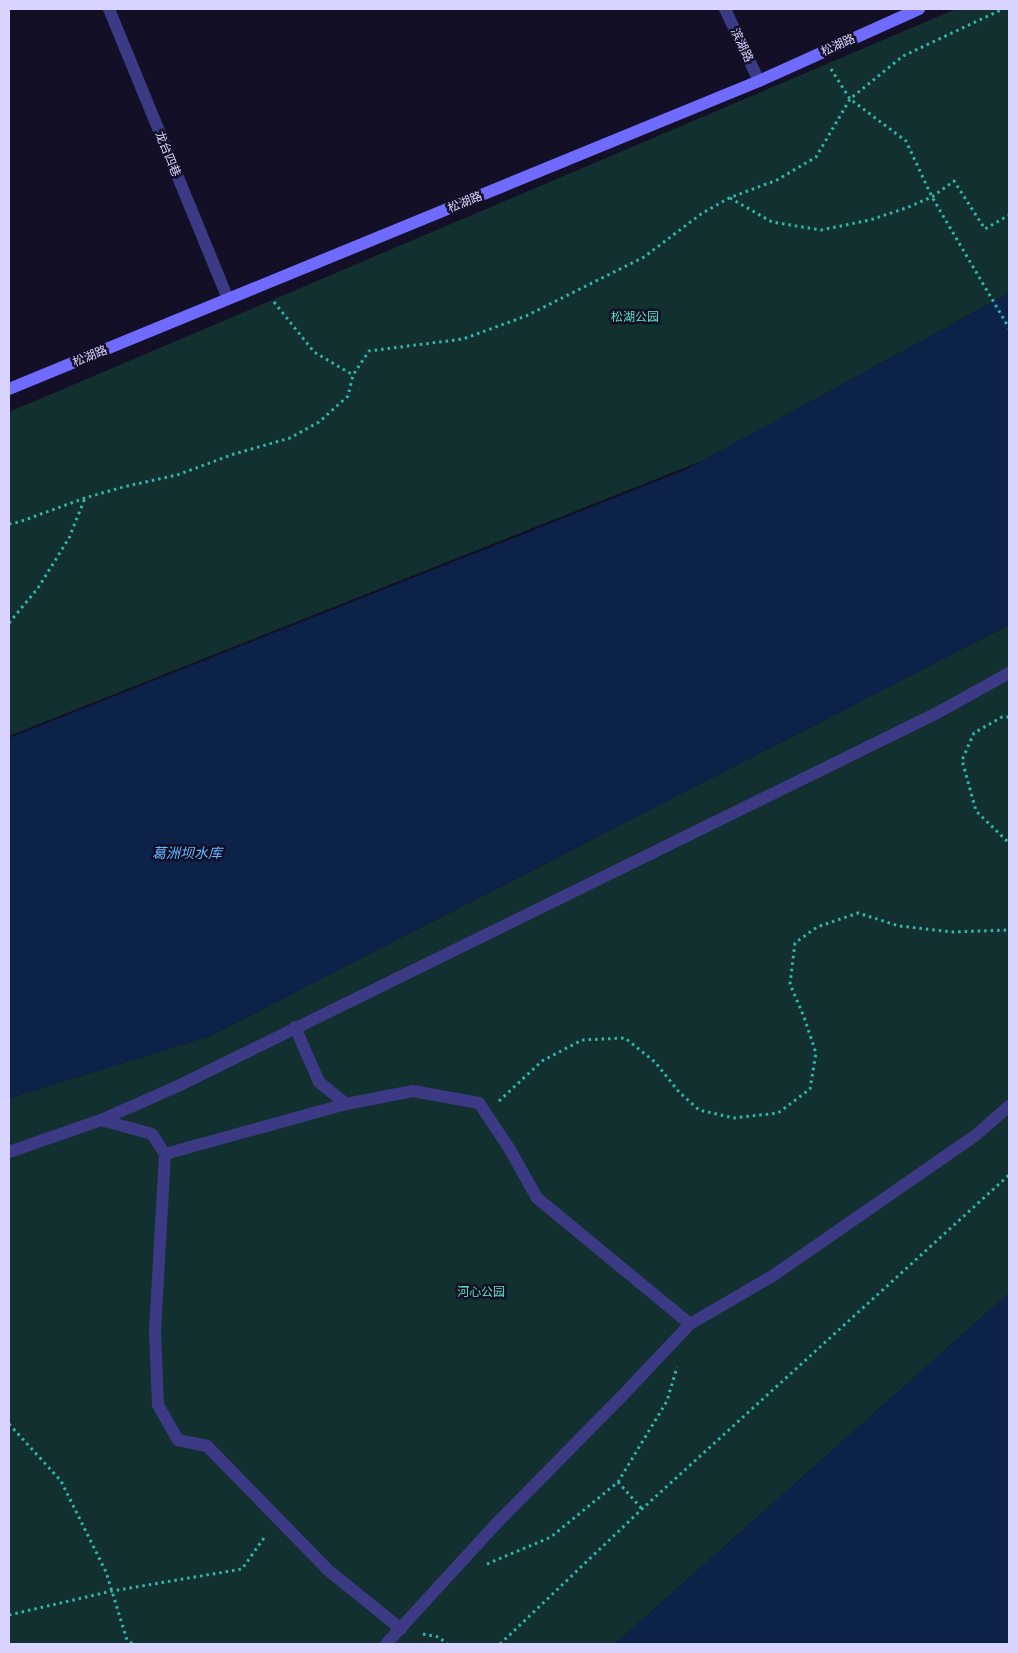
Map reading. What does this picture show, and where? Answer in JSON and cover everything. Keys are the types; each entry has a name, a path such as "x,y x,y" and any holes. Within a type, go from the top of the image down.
{"main road":[{"name":"松湖路","path":"9,389 759,81 919,9"}],"street":[{"name":"龙台四巷","path":"109,9 228,300"},
{"name":"滨湖路","path":"725,9 759,81"},
{"path":"9,1152 101,1120 178,1086 937,713 1009,673"},
{"path":"295,1027 319,1082 346,1104"},
{"path":"165,1154 346,1104 414,1090 479,1103 509,1148 537,1198 690,1324"},
{"path":"386,1644 495,1525 690,1324 782,1269 976,1135 1009,1106"},
{"path":"101,1120 152,1134 165,1154 155,1331 158,1406 178,1440 207,1446 277,1520 328,1570 400,1629"}],"path":[{"path":"9,524 85,498 177,475 234,454 290,438 319,422 348,396 353,375 369,351 463,339 526,316 644,257 701,214 729,198 777,180 816,157 850,99 903,56 1003,9"},
{"path":"821,53 850,99 906,141 932,197 1009,328"},
{"path":"729,198 772,222 821,230 870,220 932,197 954,181 985,229 1009,216"},
{"path":"261,285 314,352 353,375"},
{"path":"9,623 38,588 69,538 85,498"},
{"path":"1009,717 1002,717 974,733 962,760 976,811 1009,843"},
{"path":"486,1113 542,1061 582,1040 626,1038 655,1062 679,1092 699,1110 734,1118 778,1113 810,1089 816,1053 790,984 795,943 817,927 858,913 899,926 953,932 1009,930"},
{"path":"500,1644 642,1509 1009,1176"},
{"path":"487,1565 551,1537 618,1482 667,1402 680,1358"},
{"path":"9,1424 62,1481 106,1572 127,1640 133,1644"},
{"path":"618,1482 642,1509"},
{"path":"9,1614 112,1591 242,1569 277,1520"}],"green space":[{"name":"松湖公园","path":"956,9 1009,9 1009,293 704,460 9,736 9,412"},
{"name":"河心公园","path":"1009,625 1009,1293 615,1644 9,1644 9,1098 210,1036"}],"water":[{"name":"葛洲坝水库","path":"1009,293 1009,625 210,1036 9,1098 9,738 685,470"},
{"path":"1009,1293 1009,1644 615,1644"}]}
